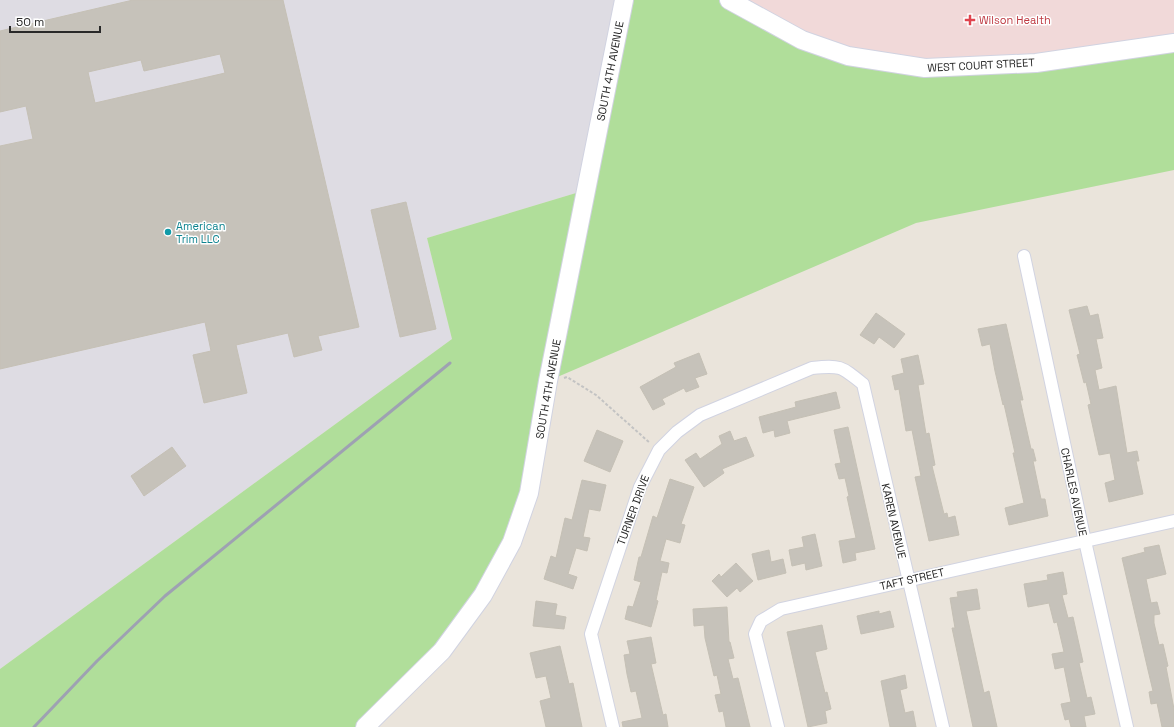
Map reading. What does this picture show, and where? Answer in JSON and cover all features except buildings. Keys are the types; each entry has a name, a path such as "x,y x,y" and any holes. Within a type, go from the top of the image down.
{"street":[{"name":"SOUTH 4TH AVENUE","path":"365,727 442,651 483,595 512,542 529,493 548,381 624,0"},
{"name":"WEST COURT STREET","path":"729,0 802,40 815,45 848,56 925,68 1036,63 1174,43"},
{"name":"CHARLES AVENUE","path":"1024,256 1085,541 1127,727"},
{"name":"TURNER DRIVE","path":"614,727 591,634 640,487 658,450 677,432 700,415 812,368 830,366 845,369 862,384"},
{"name":"KAREN AVENUE","path":"862,384 943,727"},
{"name":"TAFT STREET","path":"778,727 755,634 761,621 781,609 1174,521"}],"path":[{"path":"548,381 567,377 596,395 658,450"}],"shaded area":[{"path":"0,0 624,0 586,190 427,238 452,339 0,669"},
{"name":"Wilson Health","path":"729,0 1174,0 1174,43 925,68 848,56"}],"green space":[{"path":"624,0 729,0 802,40 925,68 1174,43 1174,170 916,223 548,381 529,493 483,595 365,727 0,727 0,669 452,339 427,238 586,190"}],"railway":[{"path":"34,727 97,661 165,596 450,363"}],"place":[{"name":"Wilson Health","path":"970,20"},
{"name":"American Trim LLC","path":"168,232"}]}
